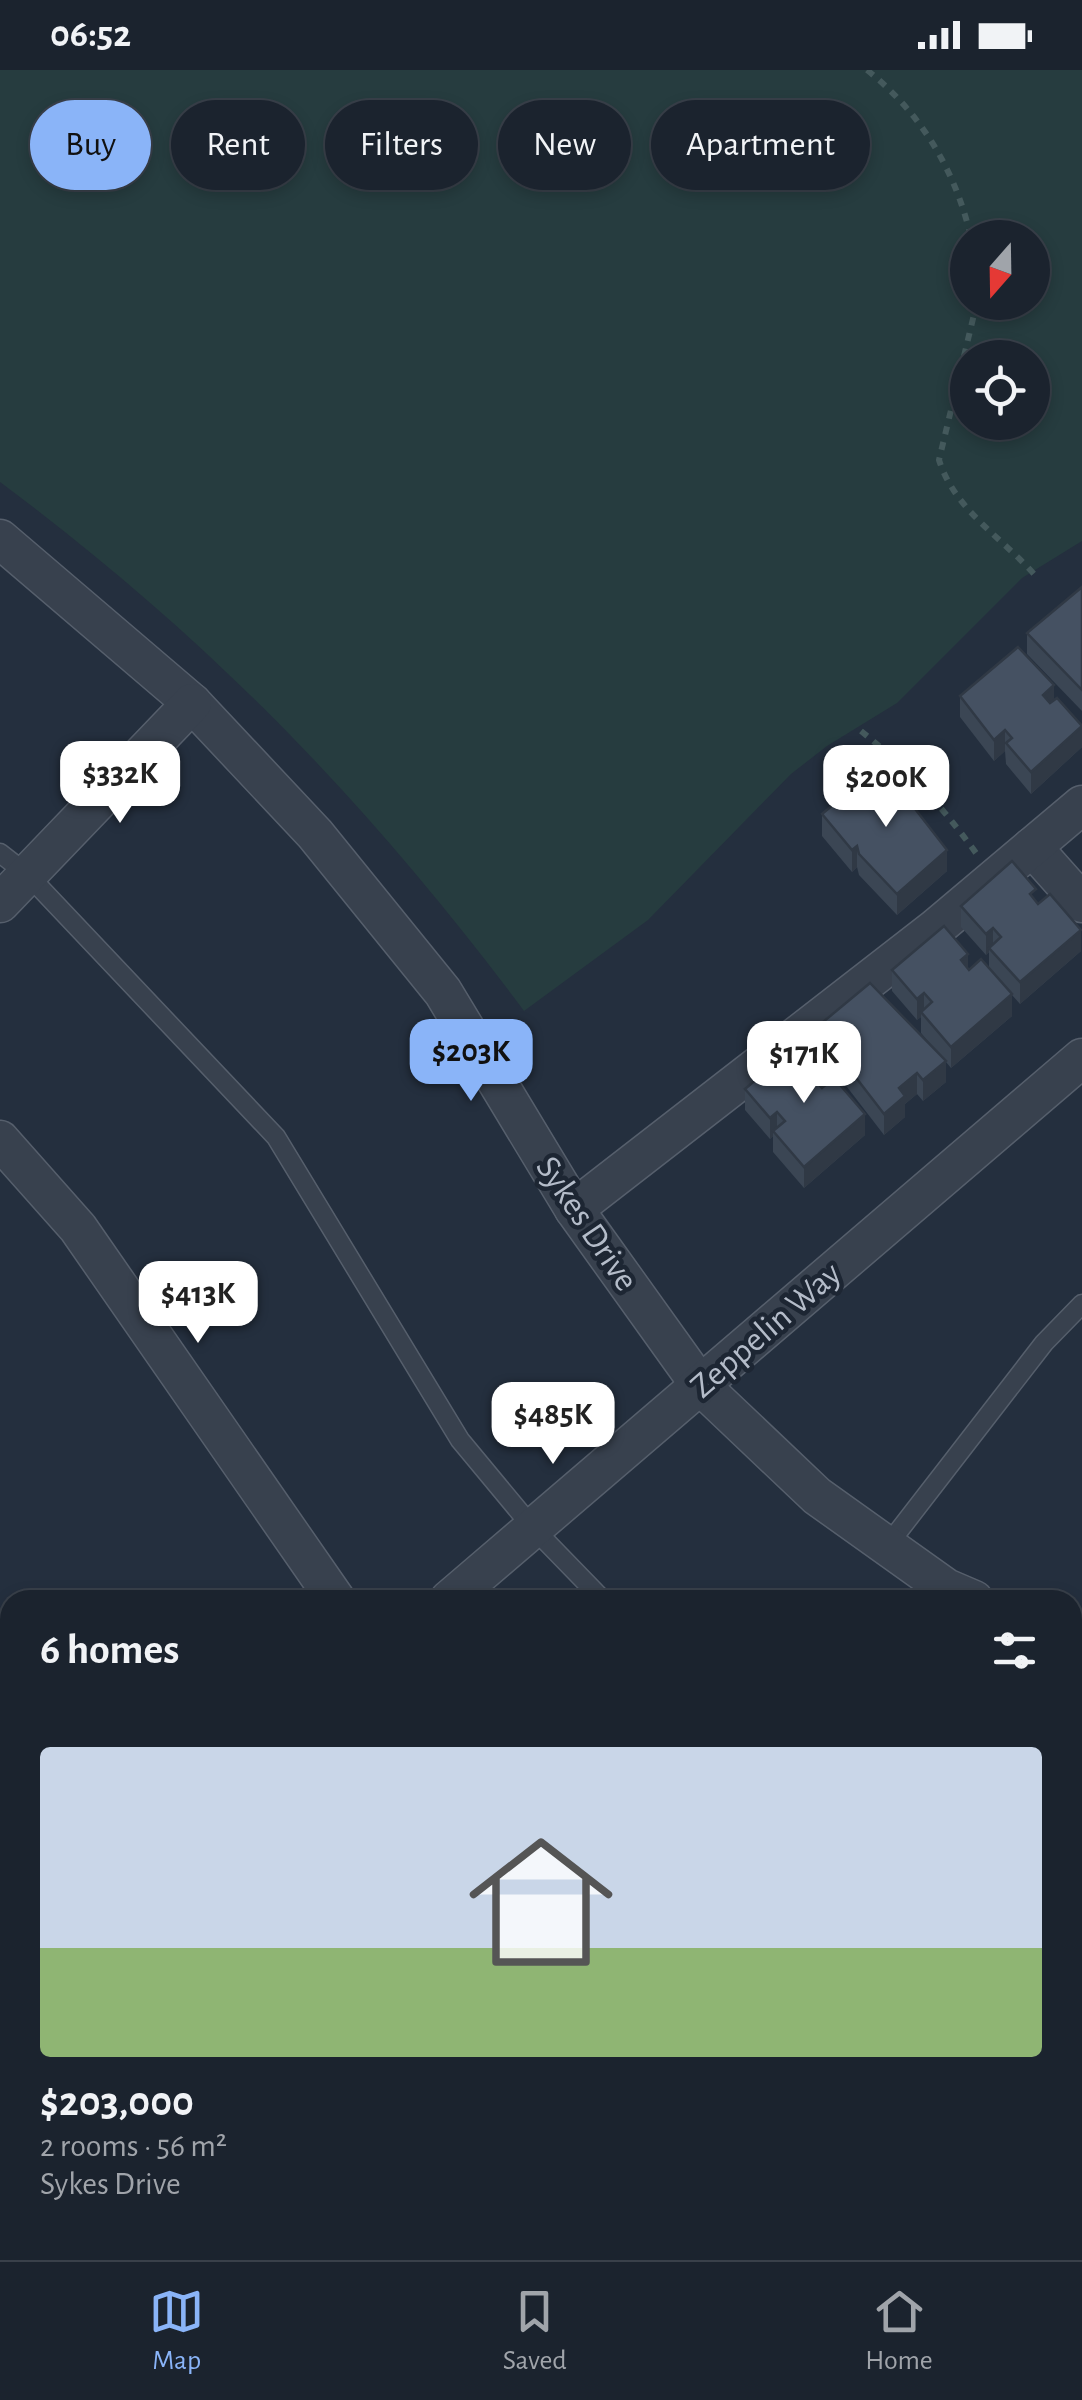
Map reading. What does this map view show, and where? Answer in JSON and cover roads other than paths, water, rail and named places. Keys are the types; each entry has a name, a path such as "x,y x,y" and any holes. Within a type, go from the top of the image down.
{"street":[{"name":"Sykes Drive","path":"0,539 192,703 315,834 443,992 574,1209 700,1385 817,1496 951,1590"},
{"path":"0,902 14,864 192,703"},
{"path":"574,1209 994,879 1082,805"},
{"path":"1032,847 1082,903"},
{"name":"Zeppelin Way","path":"461,1590 1082,1058"},
{"path":"0,1140 78,1228 329,1590"}],"lane":[{"path":"14,864 276,1137 460,1440 533,1528 593,1590"},
{"path":"887,1546 1044,1343 1082,1304"}]}
